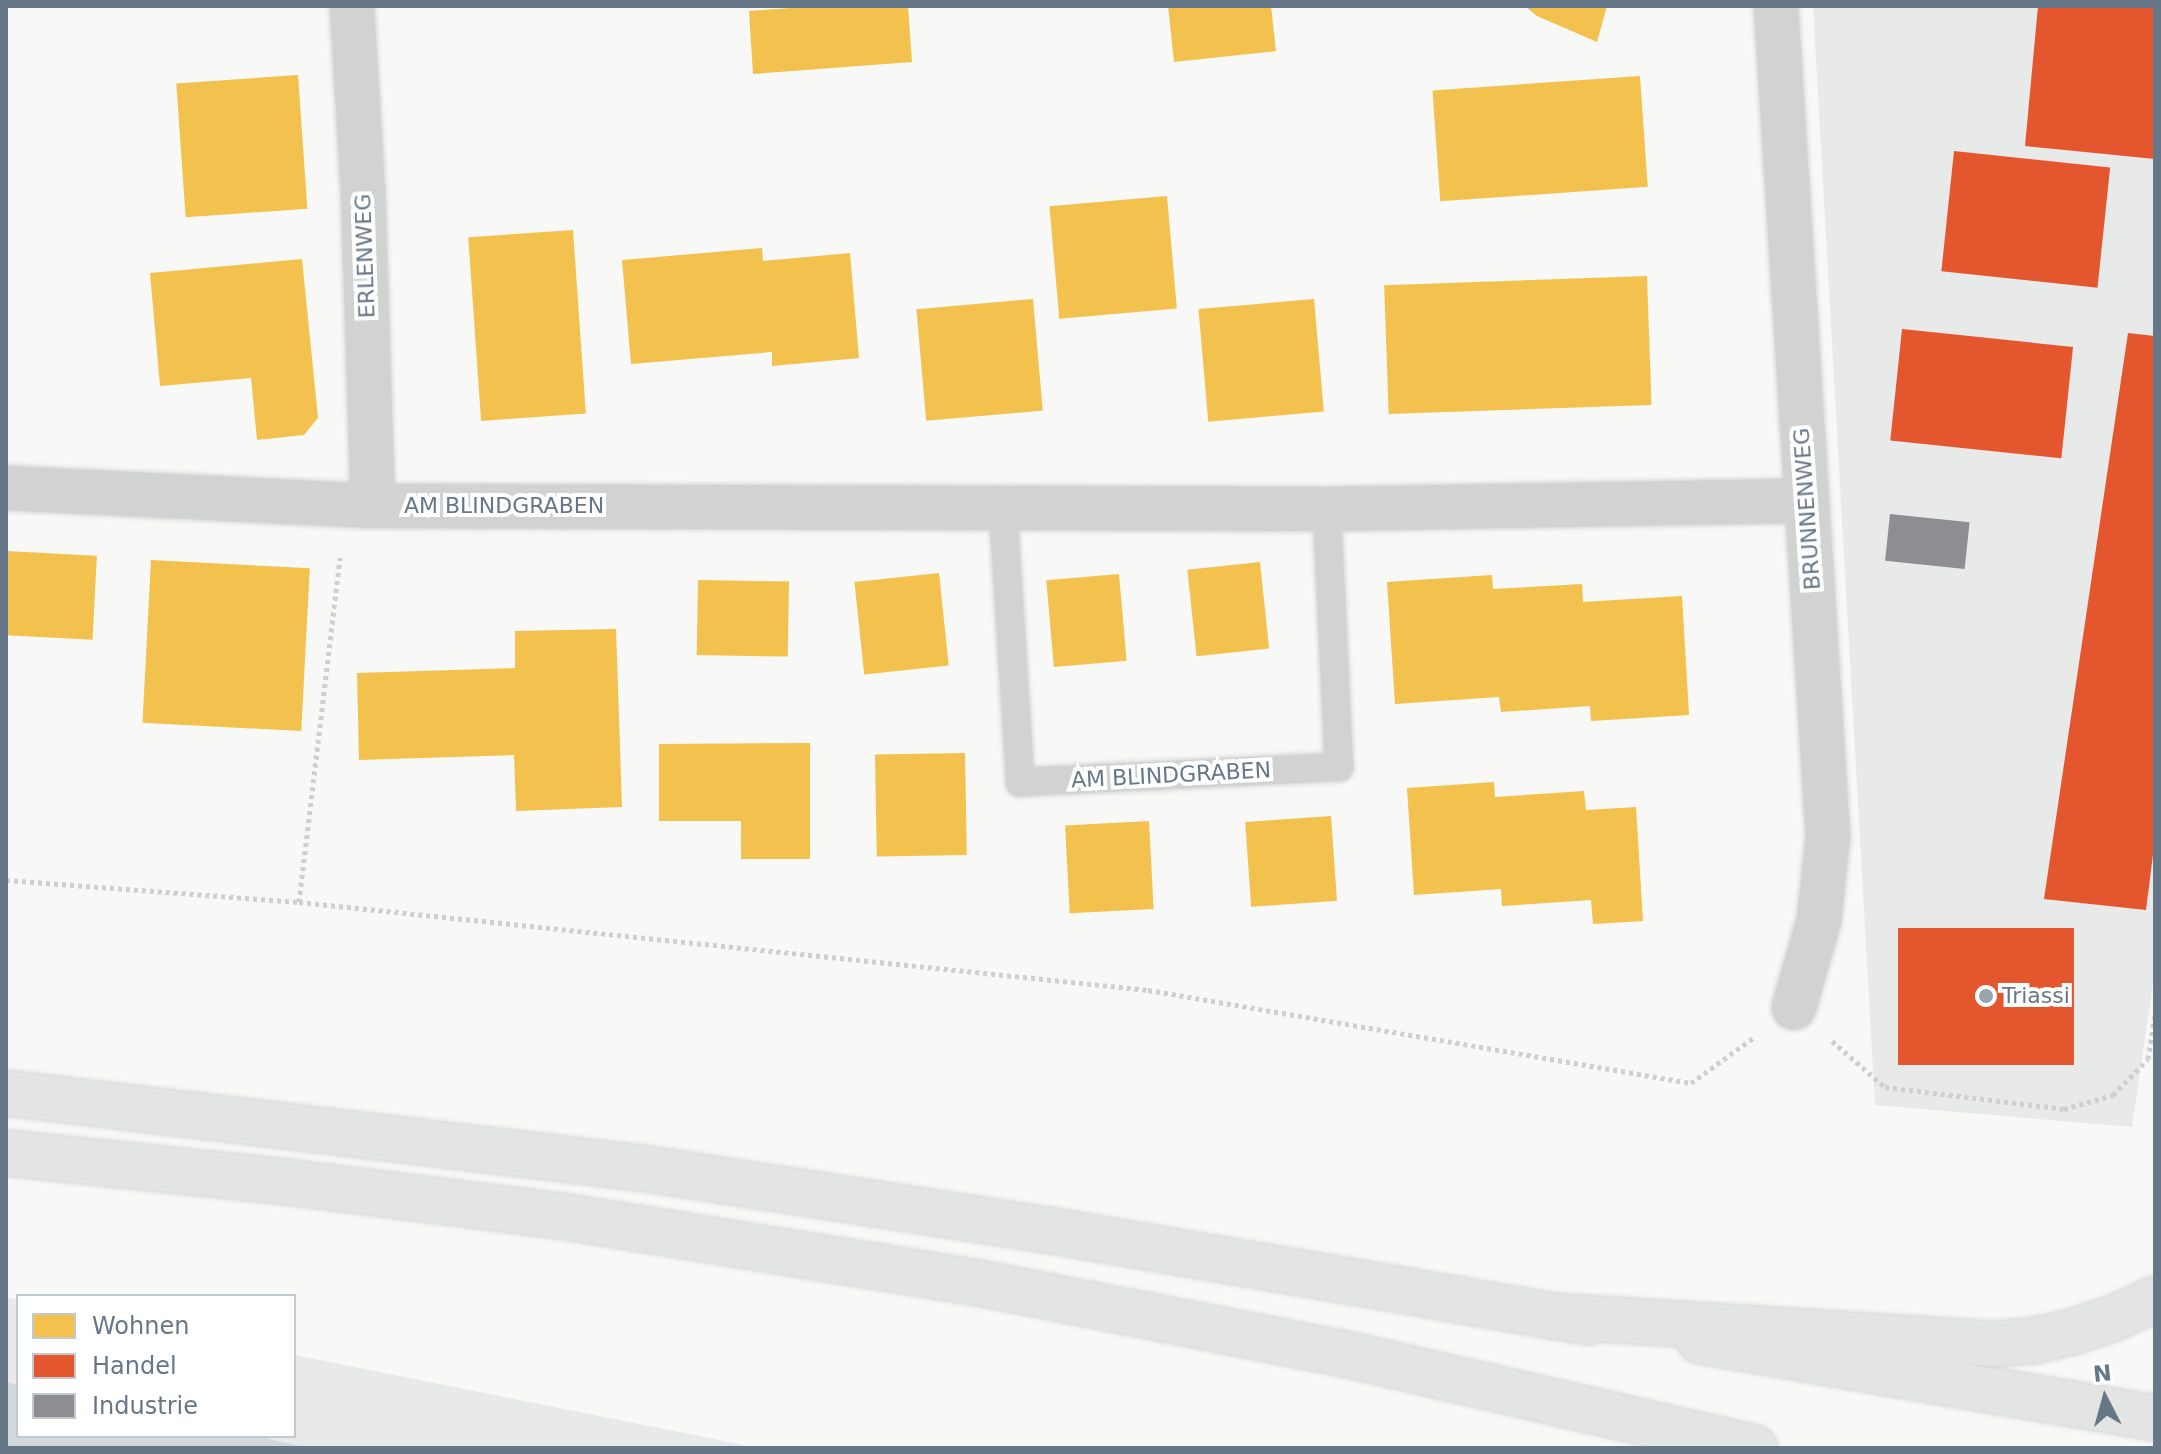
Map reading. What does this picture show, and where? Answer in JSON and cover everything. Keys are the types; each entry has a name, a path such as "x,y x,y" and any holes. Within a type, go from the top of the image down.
{"main road":[{"path":"6,1093 648,1169 1048,1230 2155,1418"},
{"path":"6,1153 287,1182 567,1217 964,1280 1358,1357 1686,1439 1755,1448"},
{"path":"1551,1316 1991,1344 2032,1341 2072,1332 2114,1318 2155,1299"}],"street":[{"name":"ERLENWEG","path":"352,6 363,191 360,505"},
{"name":"BRUNNENWEG","path":"1776,6 1828,836 1819,920 1794,1007"},
{"name":"AM BLINDGRABEN","path":"6,488 360,505 1327,509 1805,501"}],"lane":[{"name":"AM BLINDGRABEN","path":"1003,508 1020,782 1339,767 1327,509"}],"path":[{"path":"299,902 360,505"},
{"path":"6,880 299,902 1148,990 1691,1083 1794,1007 1885,1087 2064,1109 2113,1095 2148,1059 2155,1016"}],"shaded area":[{"path":"1813,6 2155,6 2155,970 2132,1127 1875,1105"},
{"path":"6,1297 16,1300 16,1438 296,1438 296,1355 759,1448 6,1448"},
{"path":"6,1382 16,1384 16,1438 264,1438 310,1448 6,1448"}],"building: Wohnen":[{"path":"820,6 908,6 912,62 753,74 749,11"},
{"path":"1168,6 1271,6 1276,51 1174,62"},
{"path":"1525,6 1607,6 1597,42 1537,16"},
{"path":"298,75 307,209 186,217 176,84"},
{"path":"1640,76 1648,187 1440,201 1433,91"},
{"path":"1167,196 1177,309 1059,319 1049,206"},
{"path":"573,230 586,414 481,421 468,237"},
{"path":"762,248 763,261 850,253 859,358 772,366 772,352 631,364 622,260"},
{"path":"302,259 318,418 304,435 257,440 251,378 160,386 150,273"},
{"path":"1647,276 1652,405 1389,414 1384,285"},
{"path":"1033,299 1043,411 926,421 916,309"},
{"path":"1314,299 1324,412 1208,422 1198,309"},
{"path":"6,551 97,556 92,640 6,635"},
{"path":"151,560 310,568 301,731 142,723"},
{"path":"1260,562 1269,649 1196,656 1187,570"},
{"path":"939,573 949,665 864,674 854,582"},
{"path":"1119,574 1127,661 1054,667 1046,580"},
{"path":"1492,575 1493,589 1582,584 1583,602 1682,596 1689,715 1591,721 1590,706 1501,712 1499,697 1395,704 1387,582"},
{"path":"698,580 789,582 788,657 697,655"},
{"path":"616,629 622,807 516,811 514,755 359,760 357,673 515,668 515,631"},
{"path":"810,743 810,859 741,859 741,821 659,821 659,744"},
{"path":"965,753 967,855 877,857 875,755"},
{"path":"1494,782 1495,797 1584,791 1586,810 1636,807 1643,921 1593,924 1591,900 1502,906 1501,889 1414,895 1407,788"},
{"path":"1331,816 1337,901 1251,907 1245,822"},
{"path":"1149,821 1154,909 1070,913 1065,825"}],"building: Handel":[{"path":"2038,6 2155,6 2155,159 2025,146"},
{"path":"1954,151 2110,167 2097,288 1941,271"},
{"path":"1902,329 2073,347 2061,458 1890,440"},
{"path":"2128,333 2155,336 2155,839 2146,910 2044,899"},
{"name":"Triassi","path":"1898,928 2074,928 2074,1065 1898,1065"}],"building: Industrie":[{"path":"1890,514 1970,522 1965,569 1885,561"}],"place":[{"name":"Triassi","path":"1986,996"}]}
